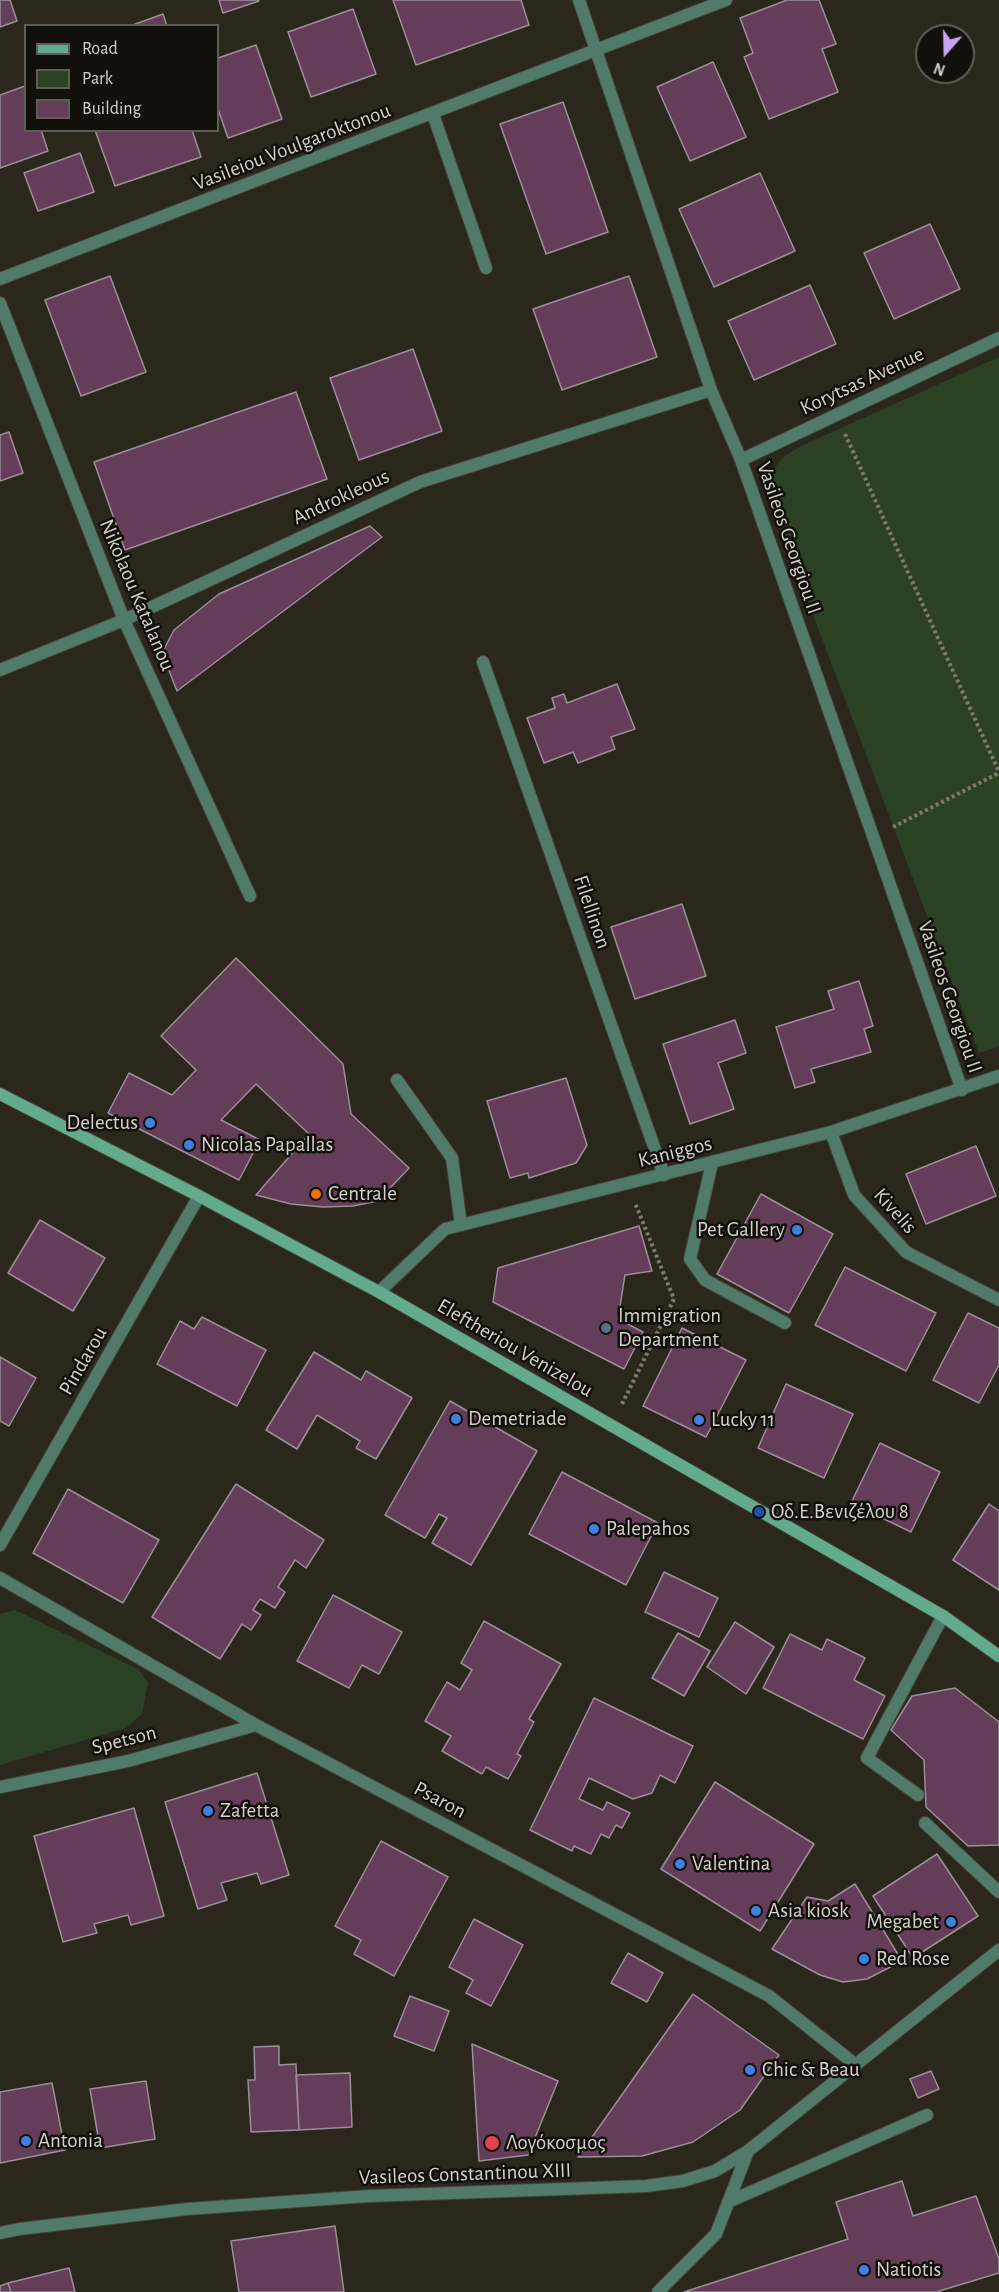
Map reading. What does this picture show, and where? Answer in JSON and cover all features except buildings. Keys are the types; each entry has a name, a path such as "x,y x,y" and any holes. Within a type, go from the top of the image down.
{"main road":[{"name":"Eleftheriou Venizelou","path":"0,1094 379,1292 944,1616 999,1656"}],"street":[{"name":"Vasileos Georgiou II","path":"579,0 711,390 741,459 962,1090"},
{"name":"Vasileiou Voulgaroktonou","path":"0,279 726,0"},
{"path":"433,114 486,268"},
{"name":"Nikolaou Katalanou","path":"0,303 124,620 250,896"},
{"name":"Korytsas Avenue","path":"741,459 999,338"},
{"name":"Androkleous","path":"0,670 124,620 420,482 711,390"},
{"name":"Filellinon","path":"483,662 664,1175"},
{"name":"Kaniggos","path":"379,1292 445,1229 831,1132 999,1076"},
{"path":"397,1080 452,1158 461,1225"},
{"name":"Kivelis","path":"831,1132 854,1195 906,1252 999,1300"},
{"path":"712,1163 690,1259 705,1280 785,1323"},
{"name":"Pindarou","path":"0,1545 199,1196"},
{"name":"Psaron","path":"0,1578 256,1725 769,1995 856,2065"},
{"path":"918,1795 867,1758 944,1616"},
{"name":"Spetson","path":"0,1787 128,1761 256,1725"},
{"path":"925,1824 999,1892"},
{"name":"Vasileos Constantinou XIII","path":"0,2234 20,2229 198,2208 369,2196 646,2186 683,2181 715,2171 748,2151 999,1950"},
{"path":"728,2202 927,2115"},
{"path":"658,2292 716,2234 748,2151"}],"path":[{"path":"838,414 999,773 873,837"},
{"path":"612,1426 674,1299 643,1223"}],"green space":[{"path":"999,357 999,1046 979,1053 768,496 768,476 783,457 801,446"},
{"path":"15,1610 138,1669 148,1683 142,1714 126,1728 0,1765 0,1614"}],"place":[{"name":"Delectus","path":"150,1123"},
{"name":"Nicolas Papallas","path":"189,1145"},
{"name":"Centrale","path":"316,1194"},
{"name":"Pet Gallery","path":"797,1230"},
{"name":"Immigration Department","path":"606,1328"},
{"name":"Demetriade","path":"456,1419"},
{"name":"Lucky 11","path":"699,1420"},
{"name":"Οδ.Ε.Βενιζέλου 8","path":"759,1512"},
{"name":"Palepahos","path":"594,1529"},
{"name":"Zafetta","path":"208,1811"},
{"name":"Valentina","path":"680,1864"},
{"name":"Asia kiosk","path":"756,1911"},
{"name":"Megabet","path":"951,1922"},
{"name":"Red Rose","path":"864,1959"},
{"name":"Chic & Beau","path":"750,2070"},
{"name":"Antonia","path":"26,2141"},
{"name":"Λογόκοσμος","path":"492,2143"},
{"name":"Natiotis","path":"864,2270"}]}
